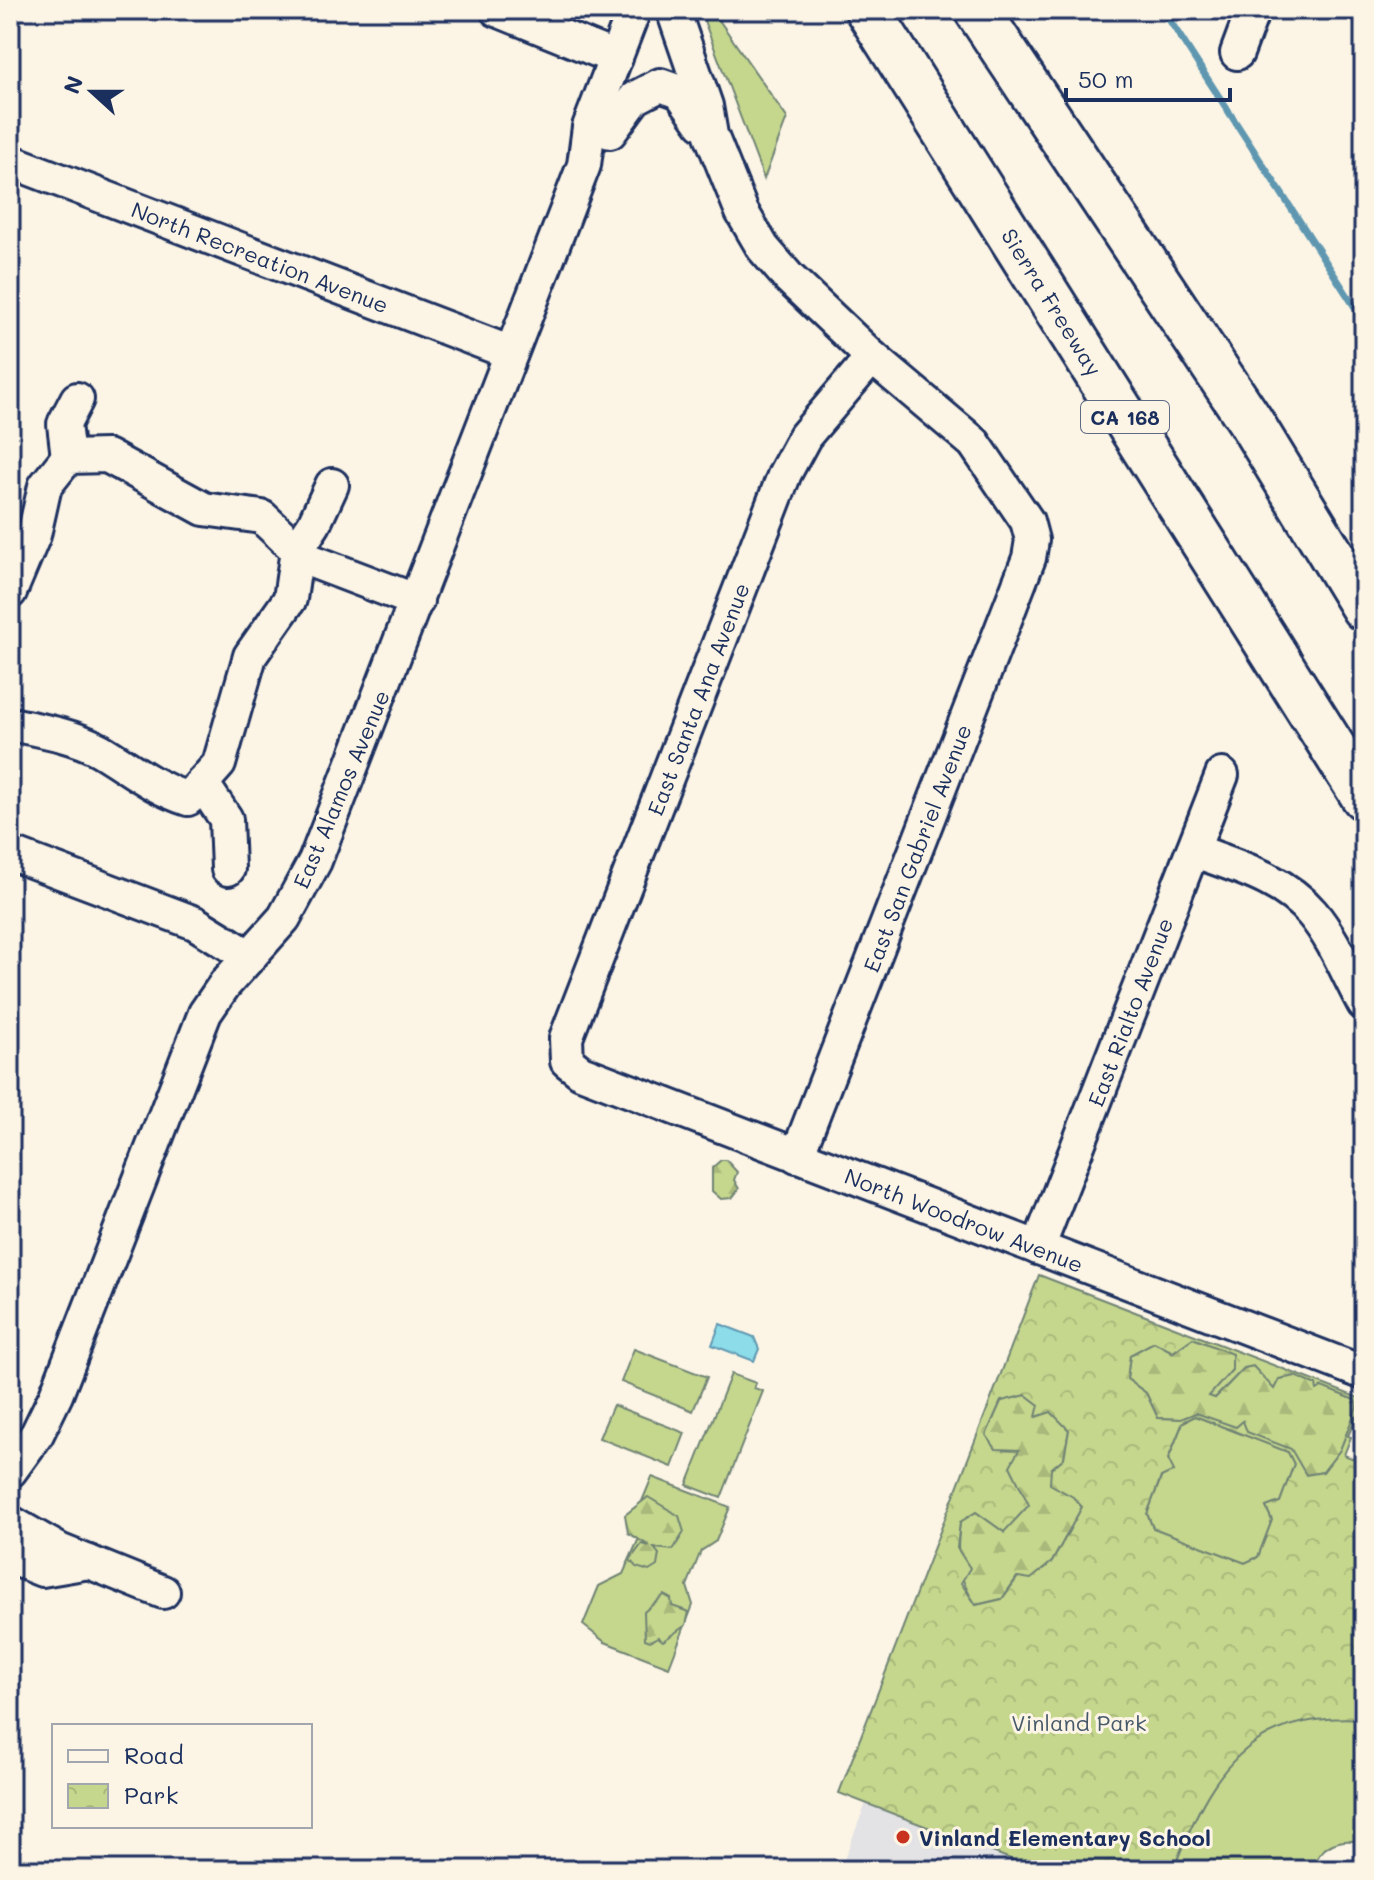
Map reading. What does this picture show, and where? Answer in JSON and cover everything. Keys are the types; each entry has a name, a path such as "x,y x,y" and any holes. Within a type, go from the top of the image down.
{"highway":[{"path":"839,10 876,24"},
{"path":"977,10 1249,419 1364,608"},
{"name":"Sierra Freeway","path":"876,24 1364,797"}],"street":[{"path":"497,10 616,58"},
{"path":"584,165 589,127 634,10"},
{"path":"610,132 659,10"},
{"path":"673,10 706,106 711,135"},
{"path":"1237,53 1253,10"},
{"path":"584,165 635,98 664,84 688,100 711,135 742,212 769,255 872,357"},
{"name":"North Recreation Avenue","path":"10,161 511,353"},
{"name":"East Alamos Avenue","path":"10,1471 37,1434 56,1395 200,1023 220,991 284,918 315,861 584,165"},
{"name":"East San Gabriel Avenue","path":"797,1156 1014,598 1032,540 1024,516 967,435 872,357"},
{"name":"East Santa Ana Avenue","path":"567,1061 566,1038 785,473 805,436 872,357"},
{"path":"10,592 34,535 45,486 68,457 64,424 77,399"},
{"path":"68,457 107,456 204,509 262,517 295,562 413,610"},
{"path":"10,724 58,734 98,749 157,789 188,799 219,764 250,656 290,599 295,562 332,485"},
{"name":"East Rialto Avenue","path":"1038,1248 1222,775"},
{"path":"202,783 226,819 228,869"},
{"path":"1193,850 1267,879 1298,899 1324,931 1364,1004"},
{"path":"10,853 195,923 250,957"},
{"name":"North Woodrow Avenue","path":"567,1061 581,1072 1364,1373"},
{"path":"10,1522 89,1562 163,1592"},
{"path":"10,1557 42,1570 89,1562"}],"shaded area":[{"name":"Vinland Elementary School","path":"866,1803 1039,1870 840,1870"}],"green space":[{"path":"700,10 712,10 787,118 764,179"},
{"path":"721,1160 726,1160 737,1172 734,1180 739,1189 732,1198 721,1199 712,1191 712,1168"},
{"name":"Vinland Park","path":"1039,1275 1364,1400 1348,1436 1351,1437 1344,1455 1364,1463 1364,1719 1324,1719 1291,1725 1263,1737 1240,1755 1220,1777 1203,1804 1173,1870 1039,1870 839,1793","holes":["1193,1338 1232,1354 1232,1370 1209,1396 1215,1398 1244,1368 1253,1366 1274,1389 1279,1379 1295,1376 1316,1385 1317,1390 1322,1387 1355,1400 1357,1407 1340,1450 1323,1472 1306,1475 1291,1449 1247,1432 1243,1421 1236,1427 1196,1413 1181,1419 1158,1418 1146,1393 1127,1379 1130,1355 1154,1342 1173,1352","1026,1395 1039,1405 1036,1417 1051,1412 1069,1430 1064,1458 1051,1469 1050,1484 1073,1497 1082,1507 1052,1562 1031,1579 1018,1577 1002,1599 976,1605 961,1583 970,1568 957,1548 960,1522 976,1512 1004,1532 1029,1505 1010,1466 1019,1450 996,1449 986,1435 1001,1401","1195,1416 1288,1452 1294,1464 1280,1502 1266,1507 1272,1520 1258,1557 1245,1563 1153,1528 1147,1514 1161,1477 1174,1471 1168,1459 1183,1422"]},
{"path":"1193,1338 1232,1353 1232,1370 1210,1396 1215,1398 1244,1368 1253,1366 1274,1388 1279,1379 1295,1376 1355,1400 1357,1407 1340,1450 1323,1472 1306,1475 1290,1449 1196,1413 1181,1419 1158,1418 1146,1393 1127,1379 1130,1355 1154,1341 1173,1352"},
{"path":"634,1349 707,1377 693,1411 621,1382"},
{"path":"731,1374 756,1383 754,1388 763,1391 721,1498 687,1485"},
{"path":"1026,1395 1051,1411 1069,1430 1064,1458 1051,1469 1082,1507 1052,1562 1031,1580 1017,1577 1002,1599 976,1605 964,1584 959,1565 960,1522 976,1512 1004,1532 996,1449 986,1435 1001,1401"},
{"path":"613,1405 685,1433 672,1467 599,1438"},
{"path":"1195,1416 1288,1452 1294,1464 1280,1502 1266,1507 1272,1520 1258,1557 1245,1563 1153,1528 1147,1514 1183,1422"},
{"path":"652,1477 730,1507 716,1541 701,1551 687,1586 693,1605 669,1667 605,1642 583,1625 599,1586 623,1574 649,1516 638,1511"},
{"path":"648,1497 679,1516 684,1532 673,1550 654,1548 659,1554 657,1566 649,1571 636,1567 630,1560 642,1544 650,1546 628,1533 625,1515"},
{"path":"664,1595 671,1599 672,1606 689,1612 686,1625 663,1641 658,1637 650,1641 645,1639 644,1612"},
{"path":"1325,1716 1364,1719 1364,1843 1347,1841 1332,1844 1320,1854 1312,1870 1173,1870 1212,1788 1241,1752 1277,1728"}],"water":[{"path":"720,1324 754,1337 759,1349 754,1361 712,1345"}],"waterway":[{"path":"1163,10 1364,321"}],"place":[{"name":"Vinland Elementary School","path":"903,1837"}]}
